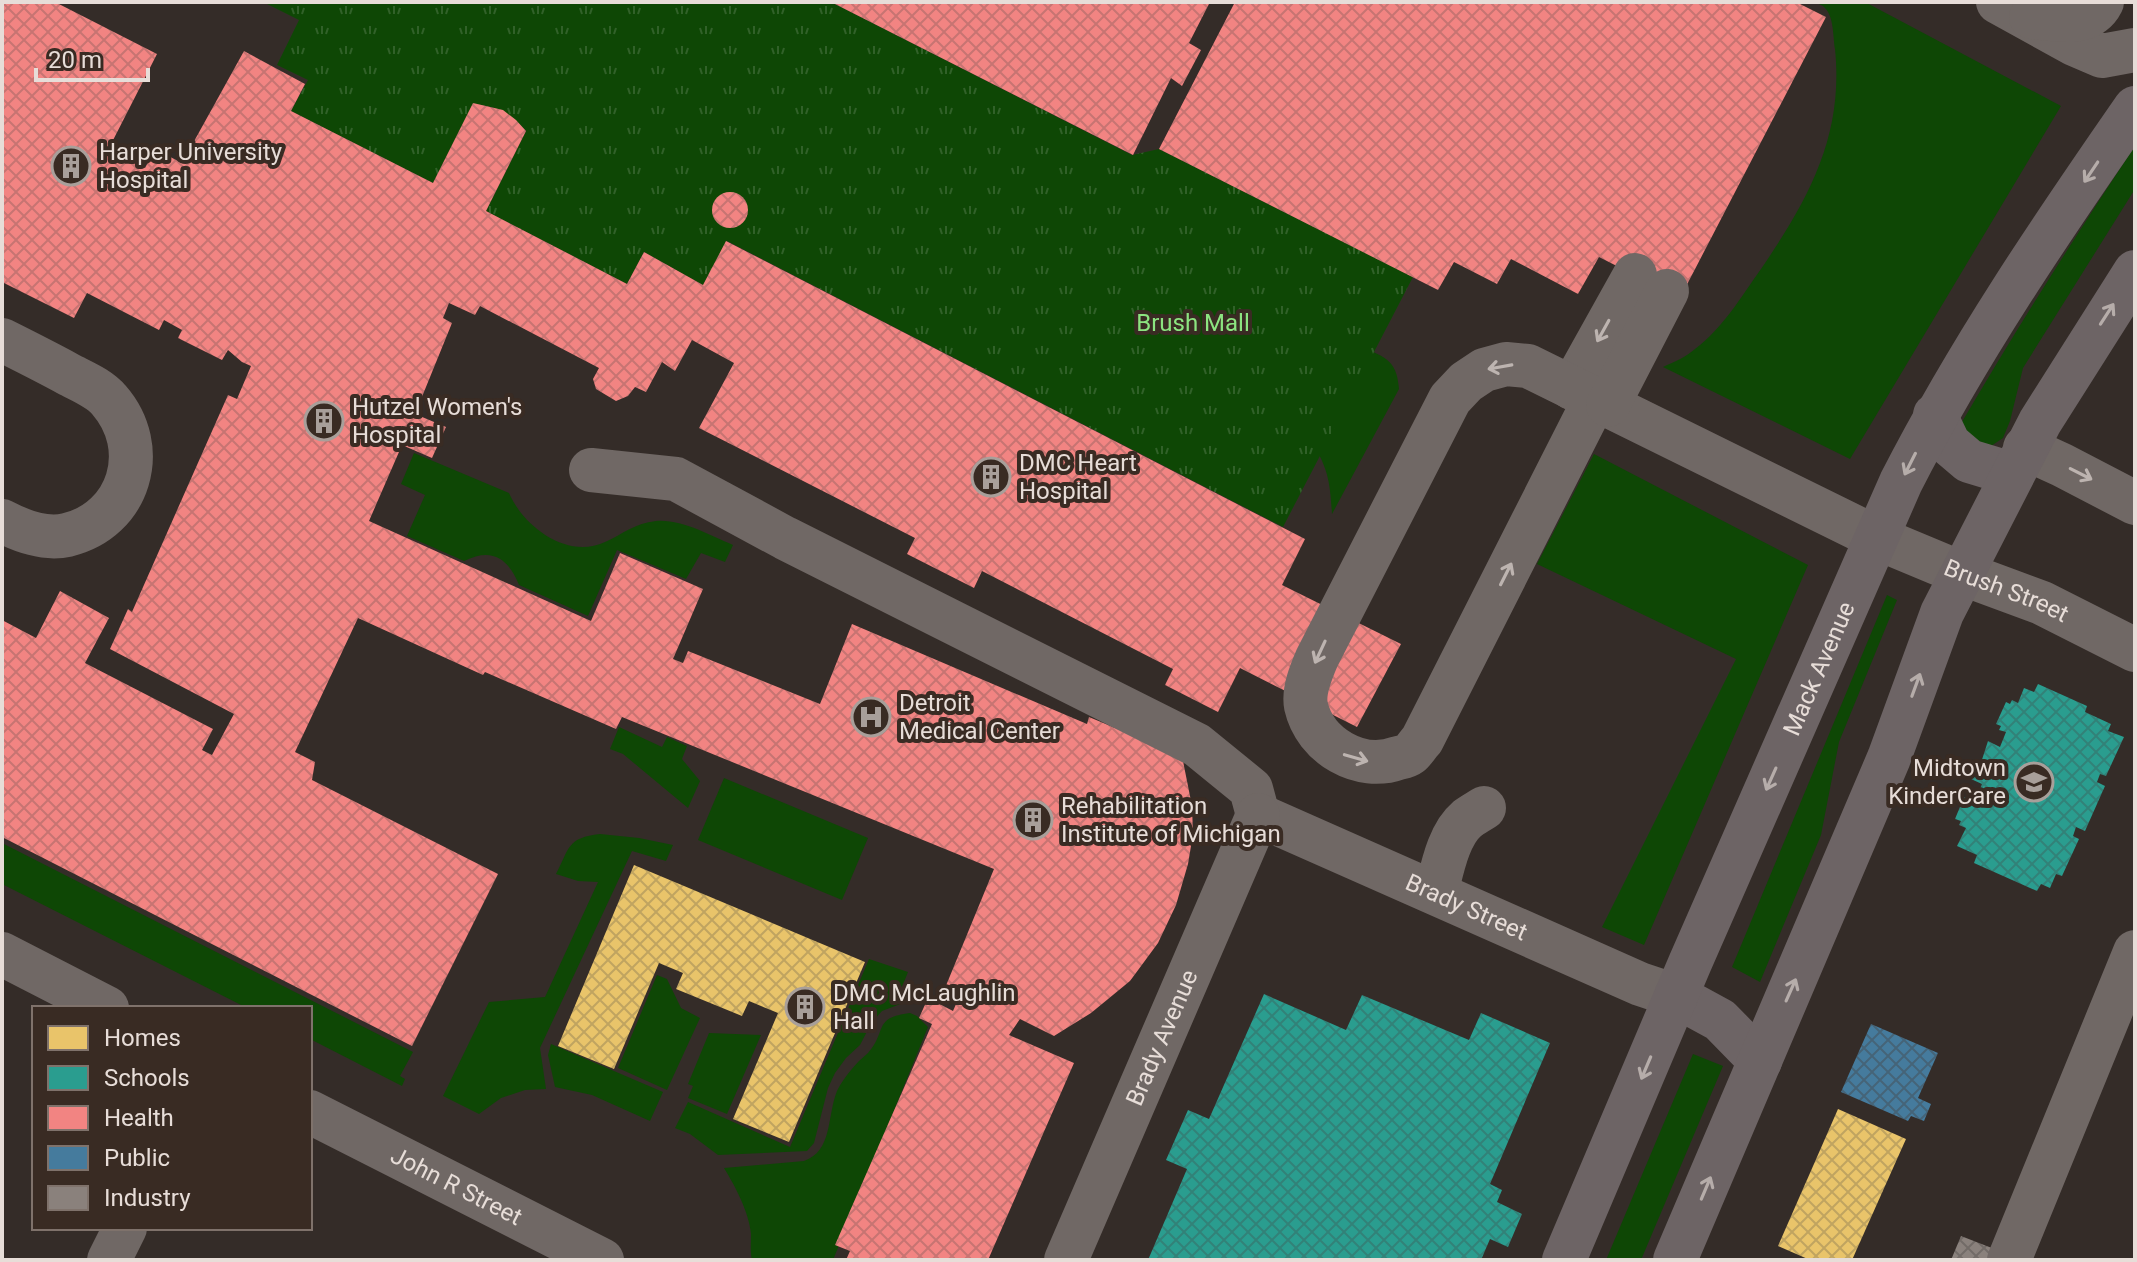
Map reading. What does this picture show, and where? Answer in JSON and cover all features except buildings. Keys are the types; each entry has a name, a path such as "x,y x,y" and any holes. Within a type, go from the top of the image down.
{"main road":[{"name":"Mack Avenue","path":"1564,1260 1901,482 1935,415 2030,262 2135,108"},
{"path":"1675,1260 1884,772 1942,613 2026,448 2135,272"},
{"path":"1935,415 1949,444 1969,461 2026,448"},
{"path":"1676,996 1720,1020 1760,1061"}],"street":[{"path":"2013,10 2077,20 2092,15 2102,2"},
{"path":"2013,10 2102,56 2135,50"},
{"path":"1592,397 1528,366 1506,364 1484,370 1466,382 1450,399 1309,679 1305,704 1313,723 1327,742 1345,756 1366,762 1389,762 1410,754 1422,740 1651,283"},
{"path":"2,340 107,397 122,418 130,442 131,467 124,491 109,512 88,527 64,535 38,535 2,521"},
{"name":"Brush Street","path":"1592,397 1877,538 2042,603 2135,650"},
{"path":"2026,448 2135,470"},
{"path":"2026,448 2135,503"},
{"path":"591,470 676,479 785,538 1197,745 1251,789 1258,815"},
{"name":"Brady Street","path":"1258,815 1640,984 1676,996"},
{"name":"Brady Avenue","path":"1066,1260 1258,815"},
{"path":"2009,1260 2135,952"},
{"path":"2,954 103,1006"},
{"name":"John R Street","path":"312,1113 602,1260"},
{"path":"109,1260 124,1230"}],"green space":[{"name":"Brush Mall","path":"263,2 831,2 1132,155 1159,149 1413,277 1283,527 727,241 703,285 644,252 627,284 486,211 526,131 502,112 473,104 433,183 291,111 308,80 277,65 299,20"},
{"path":"1815,2 1865,2 2061,106 1850,459 1663,367 1705,341 1731,312 1794,218 1819,166 1834,110 1836,81 1832,22 1825,8"},
{"path":"2135,146 2135,189 2023,368 2003,438 1988,448 1959,427 2045,285"},
{"path":"1366,349 1390,363 1399,389 1332,514 1327,475 1311,440"},
{"path":"414,453 509,493 536,528 562,543 576,547 591,546 642,524 666,521 695,528 733,545 725,562 701,553 686,579 617,550 588,616 519,585 510,568 498,558 483,555 464,561 407,536 425,495 401,484"},
{"path":"1594,454 1808,565 1644,945 1602,927 1736,659 1537,564"},
{"path":"1887,595 1897,600 1839,742 1821,835 1760,982 1732,967"},
{"path":"619,727 662,747 667,737 687,746 682,759 700,781 688,808 623,754 610,749"},
{"path":"724,778 868,838 842,900 698,840"},
{"path":"600,834 673,845 666,861 632,851 540,1048 546,1089 525,1090 501,1098 479,1114 443,1096 489,1002 545,997 598,882 578,881 556,874 575,841"},
{"path":"2,843 413,1052 400,1076 405,1079 402,1086 312,1040 312,1006 243,1006 2,884"},
{"path":"869,959 908,972 903,1003 882,1011 872,1022 860,1045 835,1073 814,1143 807,1151 718,1155 690,1134 675,1128 688,1102 790,1147"},
{"path":"657,975 667,979 681,1008 700,1018 667,1090 618,1068"},
{"path":"910,1013 928,1027 833,1260 752,1260 747,1217 724,1168 804,1161 813,1156 825,1141 834,1100 844,1079 874,1045 885,1022"},
{"path":"709,1033 761,1035 727,1114 688,1098 693,1086 688,1084"},
{"path":"551,1044 663,1092 650,1121 592,1095 555,1087 548,1055"},
{"path":"1693,1054 1723,1066 1641,1260 1606,1260"}],"place":[{"name":"Harper University Hospital","path":"71,166"},
{"name":"Hutzel Women's Hospital","path":"324,421"},
{"name":"DMC Heart Hospital","path":"991,477"},
{"name":"Detroit Medical Center","path":"871,717"},
{"name":"Midtown KinderCare","path":"2034,782"},
{"name":"Rehabilitation Institute of Michigan","path":"1033,820"},
{"name":"DMC McLaughlin Hall","path":"805,1007"}]}
